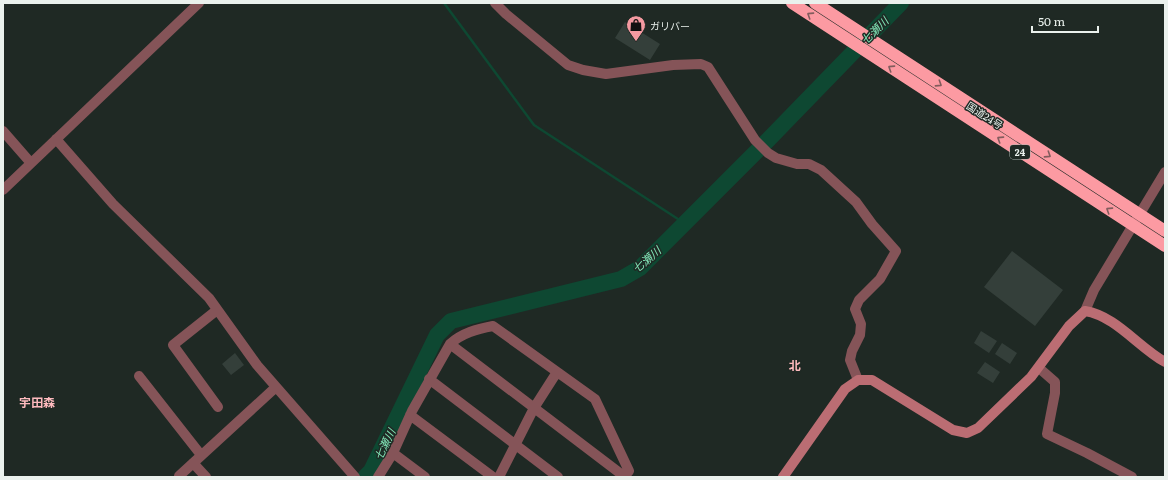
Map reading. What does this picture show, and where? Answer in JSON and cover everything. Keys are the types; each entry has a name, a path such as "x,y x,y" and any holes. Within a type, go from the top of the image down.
{"highway":[{"name":"国道24号","path":"792,3 882,47 1165,231"},
{"name":"国道24号","path":"815,3 831,21 875,58 1165,246"}],"street":[{"path":"3,190 30,162 56,139 169,29 199,3"},
{"path":"496,3 506,14 568,65 583,70 606,74 673,65 701,64 708,67 755,140 768,153 776,158 797,164 809,164 821,170 856,202 872,224 896,251 880,279 859,300 855,309 861,324 861,330 852,351 850,360 858,380"},
{"path":"3,131 30,162"},
{"path":"56,139 113,204 209,298 257,365 355,476"},
{"path":"784,477 845,389 858,380 872,380 953,430 967,433 978,428 1039,368 1069,326 1085,311 1094,290 1165,172"},
{"path":"217,310 173,345 218,406"},
{"path":"1085,311 1094,313 1106,319 1165,362"},
{"path":"378,477 393,453 410,415 429,379 450,344 456,338 470,331 493,326 595,399 630,471 624,477 450,344"},
{"path":"1039,368 1055,382 1055,393 1047,434 1132,477"},
{"path":"499,477 534,408 557,372"},
{"path":"139,376 201,455"},
{"path":"429,379 558,477"},
{"path":"179,476 276,388"},
{"path":"410,415 492,477"},
{"path":"393,453 425,477"},
{"path":"193,462 206,477"}],"building":[{"path":"625,22 660,44 650,60 615,38"},
{"path":"1012,251 1063,290 1035,326 984,287"},
{"path":"981,331 997,341 989,353 974,343"},
{"path":"1002,343 1017,353 1010,364 995,354"},
{"path":"235,353 244,365 231,375 222,364"},
{"path":"985,362 1000,372 993,383 977,373"}],"waterway":[{"path":"444,3 534,125 684,223"},
{"name":"七瀬川","path":"365,477 371,471 437,335 451,321 621,279 640,268 768,140 901,3"}],"place":[{"name":"ガリバー","path":"636,42"}],"district":[{"name":"北","path":"795,365"},
{"name":"宇田森","path":"37,402"}]}
